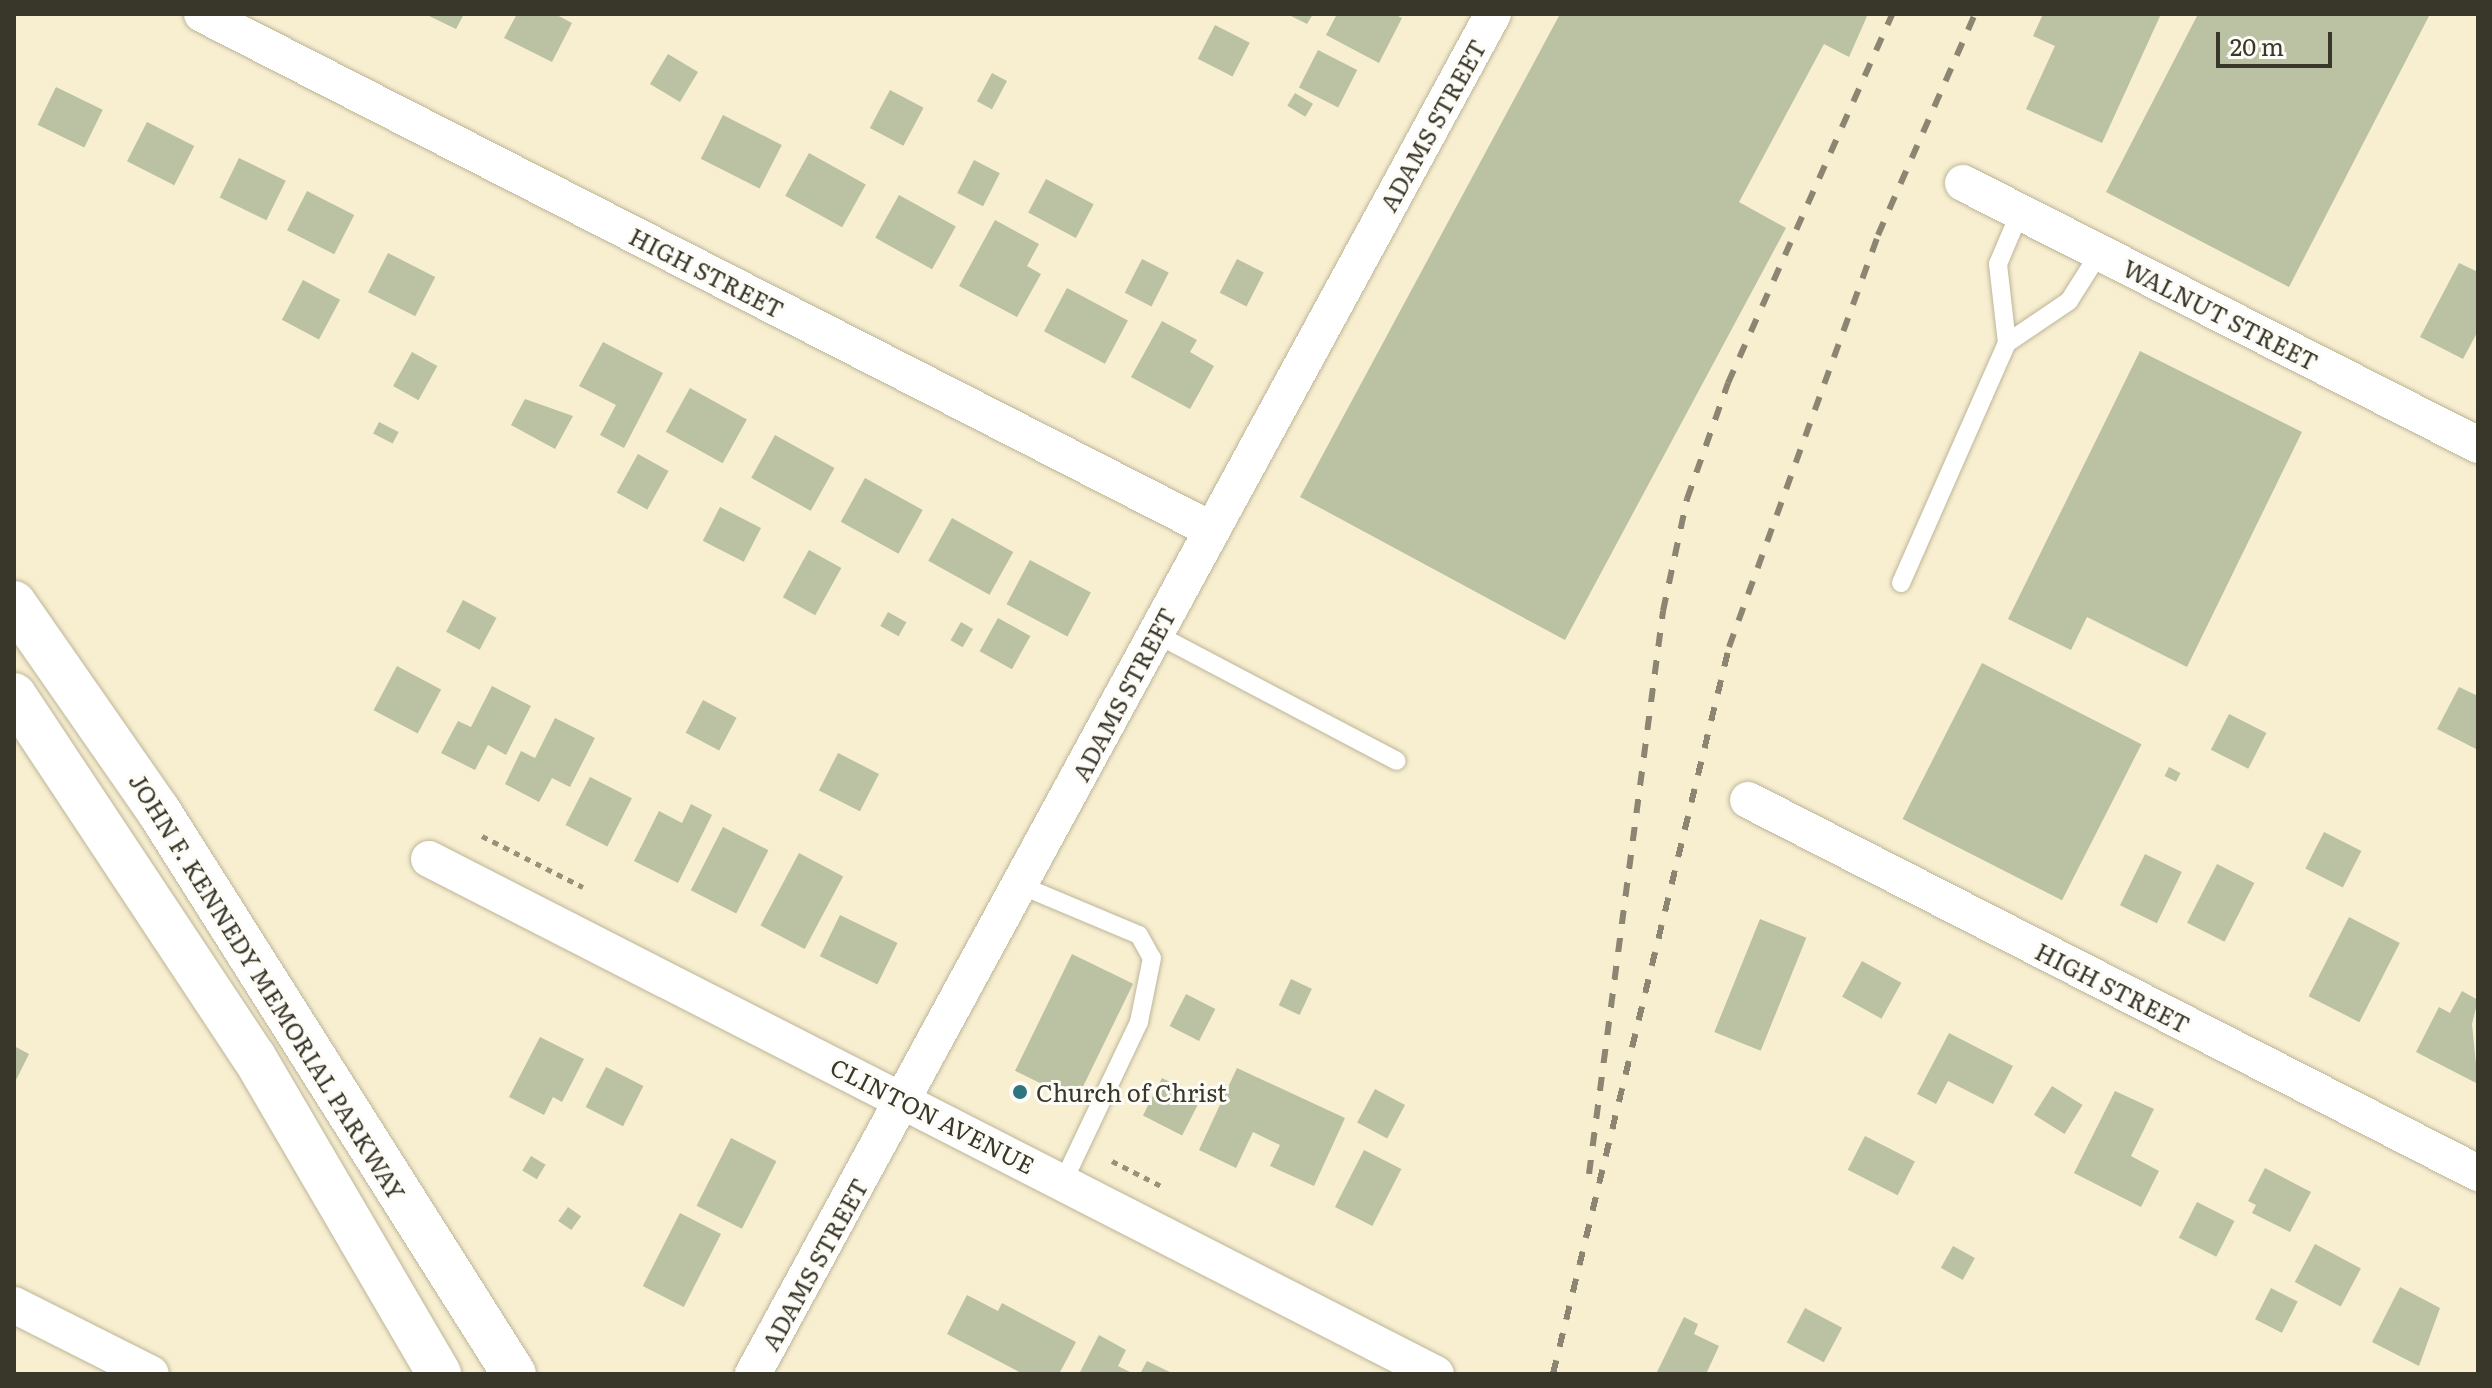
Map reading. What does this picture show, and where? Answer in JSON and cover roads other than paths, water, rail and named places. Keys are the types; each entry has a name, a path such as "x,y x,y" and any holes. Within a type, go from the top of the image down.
{"main road":[{"name":"JOHN F. KENNEDY MEMORIAL PARKWAY","path":"14,603 158,810 514,1374"},
{"name":"JOHN F. KENNEDY MEMORIAL PARKWAY","path":"14,695 254,1057 439,1374"}],"street":[{"name":"HIGH STREET","path":"202,14 1212,530"},
{"name":"ADAMS STREET","path":"753,1374 1493,14"},
{"name":"WALNUT STREET","path":"1963,183 2478,445"},
{"name":"HIGH STREET","path":"1748,800 2478,1173"},
{"name":"CLINTON AVENUE","path":"429,859 1436,1374"},
{"path":"14,1305 151,1374"}],"lane":[{"path":"1901,583 2007,343 1998,264 2020,212"},
{"path":"2007,343 2069,301 2100,252"},
{"path":"1156,634 1397,761"},
{"path":"1020,885 1139,935 1152,958 1139,1022 1063,1182"}],"railway":[{"path":"1589,1174 1663,611 1687,499 1728,383 1892,14"},
{"path":"1553,1374 1729,647 1878,235 1975,14"}],"place":[{"name":"Church of Christ","path":"1020,1092"}]}
